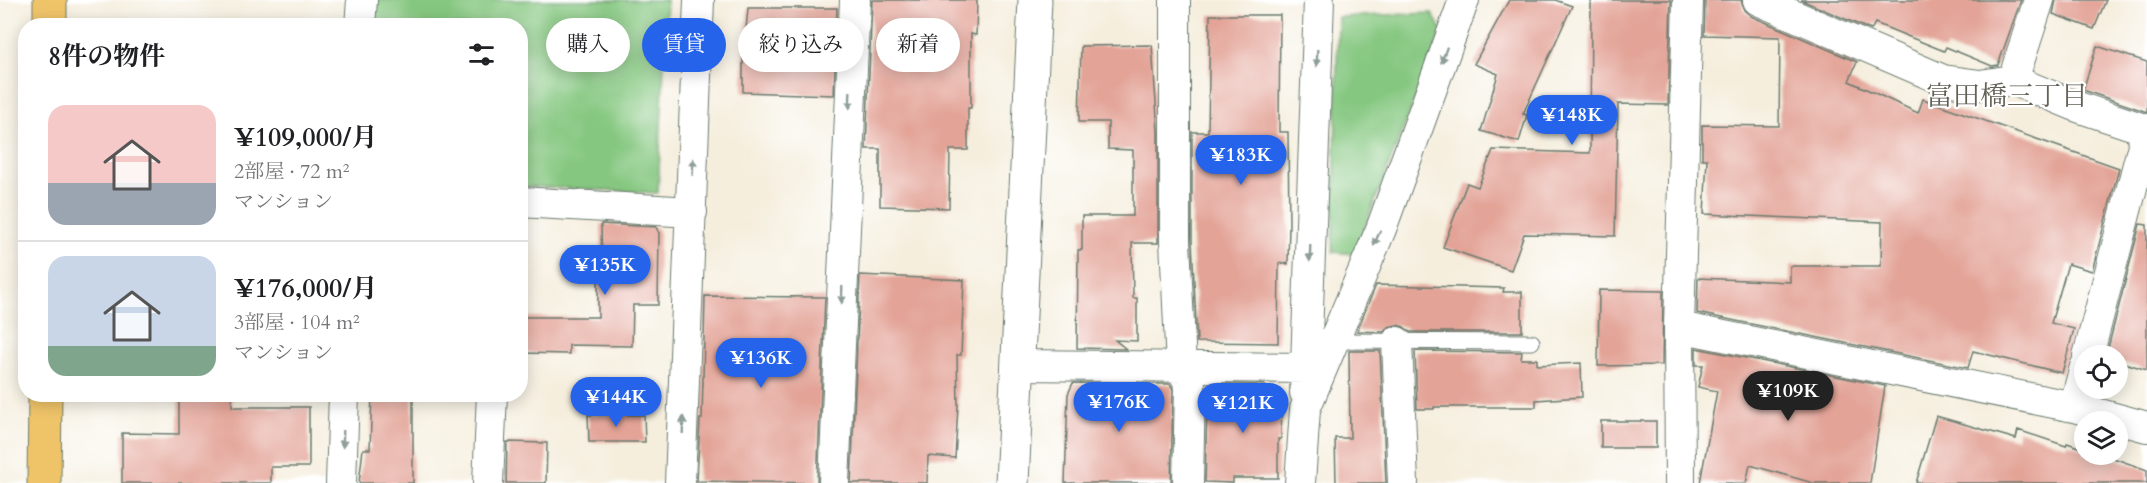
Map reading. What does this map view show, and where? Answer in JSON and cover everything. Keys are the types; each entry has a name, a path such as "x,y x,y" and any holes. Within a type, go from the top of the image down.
{"highway":[{"path":"50,0 50,18"},
{"path":"44,483 45,402"}],"street":[{"path":"361,18 362,0"},
{"path":"680,483 699,0"},
{"path":"834,483 855,0"},
{"path":"1012,483 1035,0"},
{"path":"1175,0 1175,241 1181,367 1190,385 1188,483"},
{"path":"1300,483 1305,409 1319,0"},
{"path":"1305,409 1381,229 1464,0"},
{"path":"1680,483 1679,327 1688,0"},
{"path":"1758,0 1943,80 1980,85 2013,80 2078,107 2147,130 2091,345"},
{"path":"2013,80 2039,0"},
{"path":"528,202 692,212"},
{"path":"1679,327 2074,407 2147,427"},
{"path":"1397,342 1403,483"},
{"path":"1018,365 1306,368"},
{"path":"2074,407 2076,399"},
{"path":"341,483 344,402"},
{"path":"488,483 492,402"}],"lane":[{"path":"1333,341 1532,342"}],"green space":[{"path":"372,0 667,0 666,18 642,18 642,72 664,72 658,193 528,186 528,18 371,18"},
{"path":"1432,13 1442,31 1354,254 1333,252 1338,17"}],"building":[{"path":"872,0 977,0 976,35 971,34 971,108 968,108 968,150 950,150 949,208 880,206 880,149 866,149"},
{"path":"1509,0 1555,0 1572,6 1523,114 1527,115 1519,142 1481,131 1498,74 1474,64"},
{"path":"1591,0 1671,0 1668,105 1618,104 1615,236 1524,234 1511,270 1443,247 1467,183 1478,187 1493,150 1590,153"},
{"path":"1705,0 1741,0 1744,10 1751,16 1857,62 1849,81 1918,113 1923,99 2119,168 2092,271 2068,264 2051,323 2074,329 2062,373 1973,351 1968,368 1697,313 1698,278 1790,282 1790,266 1881,266 1882,222 1704,214 1707,159 1702,159 1702,125 1779,126 1780,37 1704,35"},
{"path":"1801,0 2021,0 1998,65 1992,66 1946,47 1944,51 1875,23 1871,30"},
{"path":"2056,0 2106,0 2094,29 2053,14"},
{"path":"748,8 837,8 837,18 747,18"},
{"path":"1210,15 1280,15 1279,132 1288,132 1289,224 1288,264 1279,263 1278,343 1197,342 1192,241 1192,132 1208,132"},
{"path":"1152,45 1158,132 1158,243 1132,243 1133,298 1137,298 1137,341 1115,340 1126,349 1077,348 1078,250 1082,250 1082,216 1133,216 1133,150 1108,149 1108,122 1079,122 1081,46"},
{"path":"2097,46 2147,62 2147,112 2083,90"},
{"path":"743,72 835,72 834,95 743,92"},
{"path":"601,224 656,227 659,233 658,305 633,305 632,346 569,345 569,354 528,353 528,317 598,317 598,274 602,274"},
{"path":"2140,224 2147,225 2147,370 2128,364 2128,345 2109,345"},
{"path":"860,275 964,280 961,355 957,355 958,406 955,458 928,456 927,483 851,483"},
{"path":"1376,285 1504,288 1503,292 1522,292 1522,332 1410,332 1397,325 1388,327 1384,332 1357,331"},
{"path":"1599,290 1663,291 1662,365 1598,366"},
{"path":"705,296 825,297 817,483 697,481 700,419 702,419"},
{"path":"1696,348 1885,386 1870,483 1813,483 1750,465 1746,483 1700,483 1717,391 1698,387 1703,365 1696,365"},
{"path":"1349,351 1380,351 1386,483 1336,483 1335,438 1350,438"},
{"path":"1415,351 1522,352 1521,359 1537,359 1537,365 1581,363 1582,397 1536,400 1536,407 1417,409"},
{"path":"1073,383 1170,384 1173,389 1171,483 1065,483 1068,394"},
{"path":"1223,384 1264,385 1282,399 1281,439 1278,439 1278,478 1233,478 1233,483 1205,482 1207,405"},
{"path":"179,402 232,402 232,407 309,407 309,467 271,467 271,483 122,483 122,433 179,434"},
{"path":"372,402 413,402 413,483 359,483 363,449 370,449"},
{"path":"588,415 644,415 645,442 589,442"},
{"path":"1936,416 2016,439 2018,430 2066,446 2067,443 2074,445 2074,465 2128,463 2147,470 2147,483 1916,483"},
{"path":"1601,421 1656,421 1656,448 1601,448"},
{"path":"507,442 547,443 546,483 506,483"}],"district":[{"name":"富田橋三丁目","path":"2007,96"}]}
